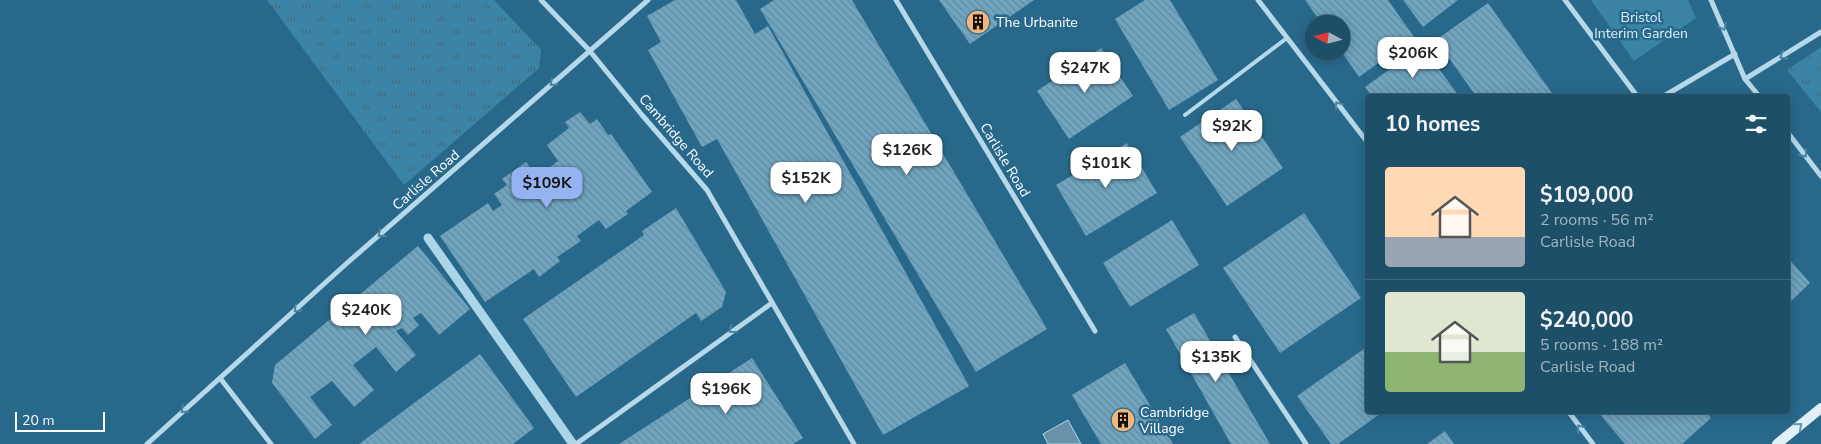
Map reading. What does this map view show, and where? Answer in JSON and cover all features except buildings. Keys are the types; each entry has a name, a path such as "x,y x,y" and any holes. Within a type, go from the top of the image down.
{"main road":[{"path":"1777,444 1821,408"}],"street":[{"name":"Cambridge Road","path":"541,0 589,50 707,190 854,444"},
{"name":"Carlisle Road","path":"147,444 346,264 648,0"},
{"name":"Carlisle Road","path":"896,0 1095,331"},
{"path":"1258,0 1365,139"},
{"path":"1565,0 1636,94"},
{"path":"1711,0 1746,79 1757,94"},
{"path":"1746,79 1821,32"},
{"path":"1667,94 1735,54"},
{"path":"1790,136 1821,176"},
{"path":"576,444 772,303"},
{"path":"1235,337 1306,444"},
{"path":"220,378 271,444"},
{"path":"1570,414 1593,444"}],"lane":[{"path":"1185,116 1287,38"}],"green space":[{"path":"267,0 494,0 541,50 539,68 404,185"},
{"name":"Bristol Interim Garden","path":"1591,0 1688,0 1696,18 1634,61"},
{"path":"1821,47 1821,112 1787,70"}],"shaded area":[{"path":"1068,420 1081,444 1048,444 1043,434"}],"waterway":[{"path":"428,238 573,444"}],"place":[{"name":"The Urbanite","path":"978,22"},
{"name":"Cambridge Village","path":"1123,420"}]}
